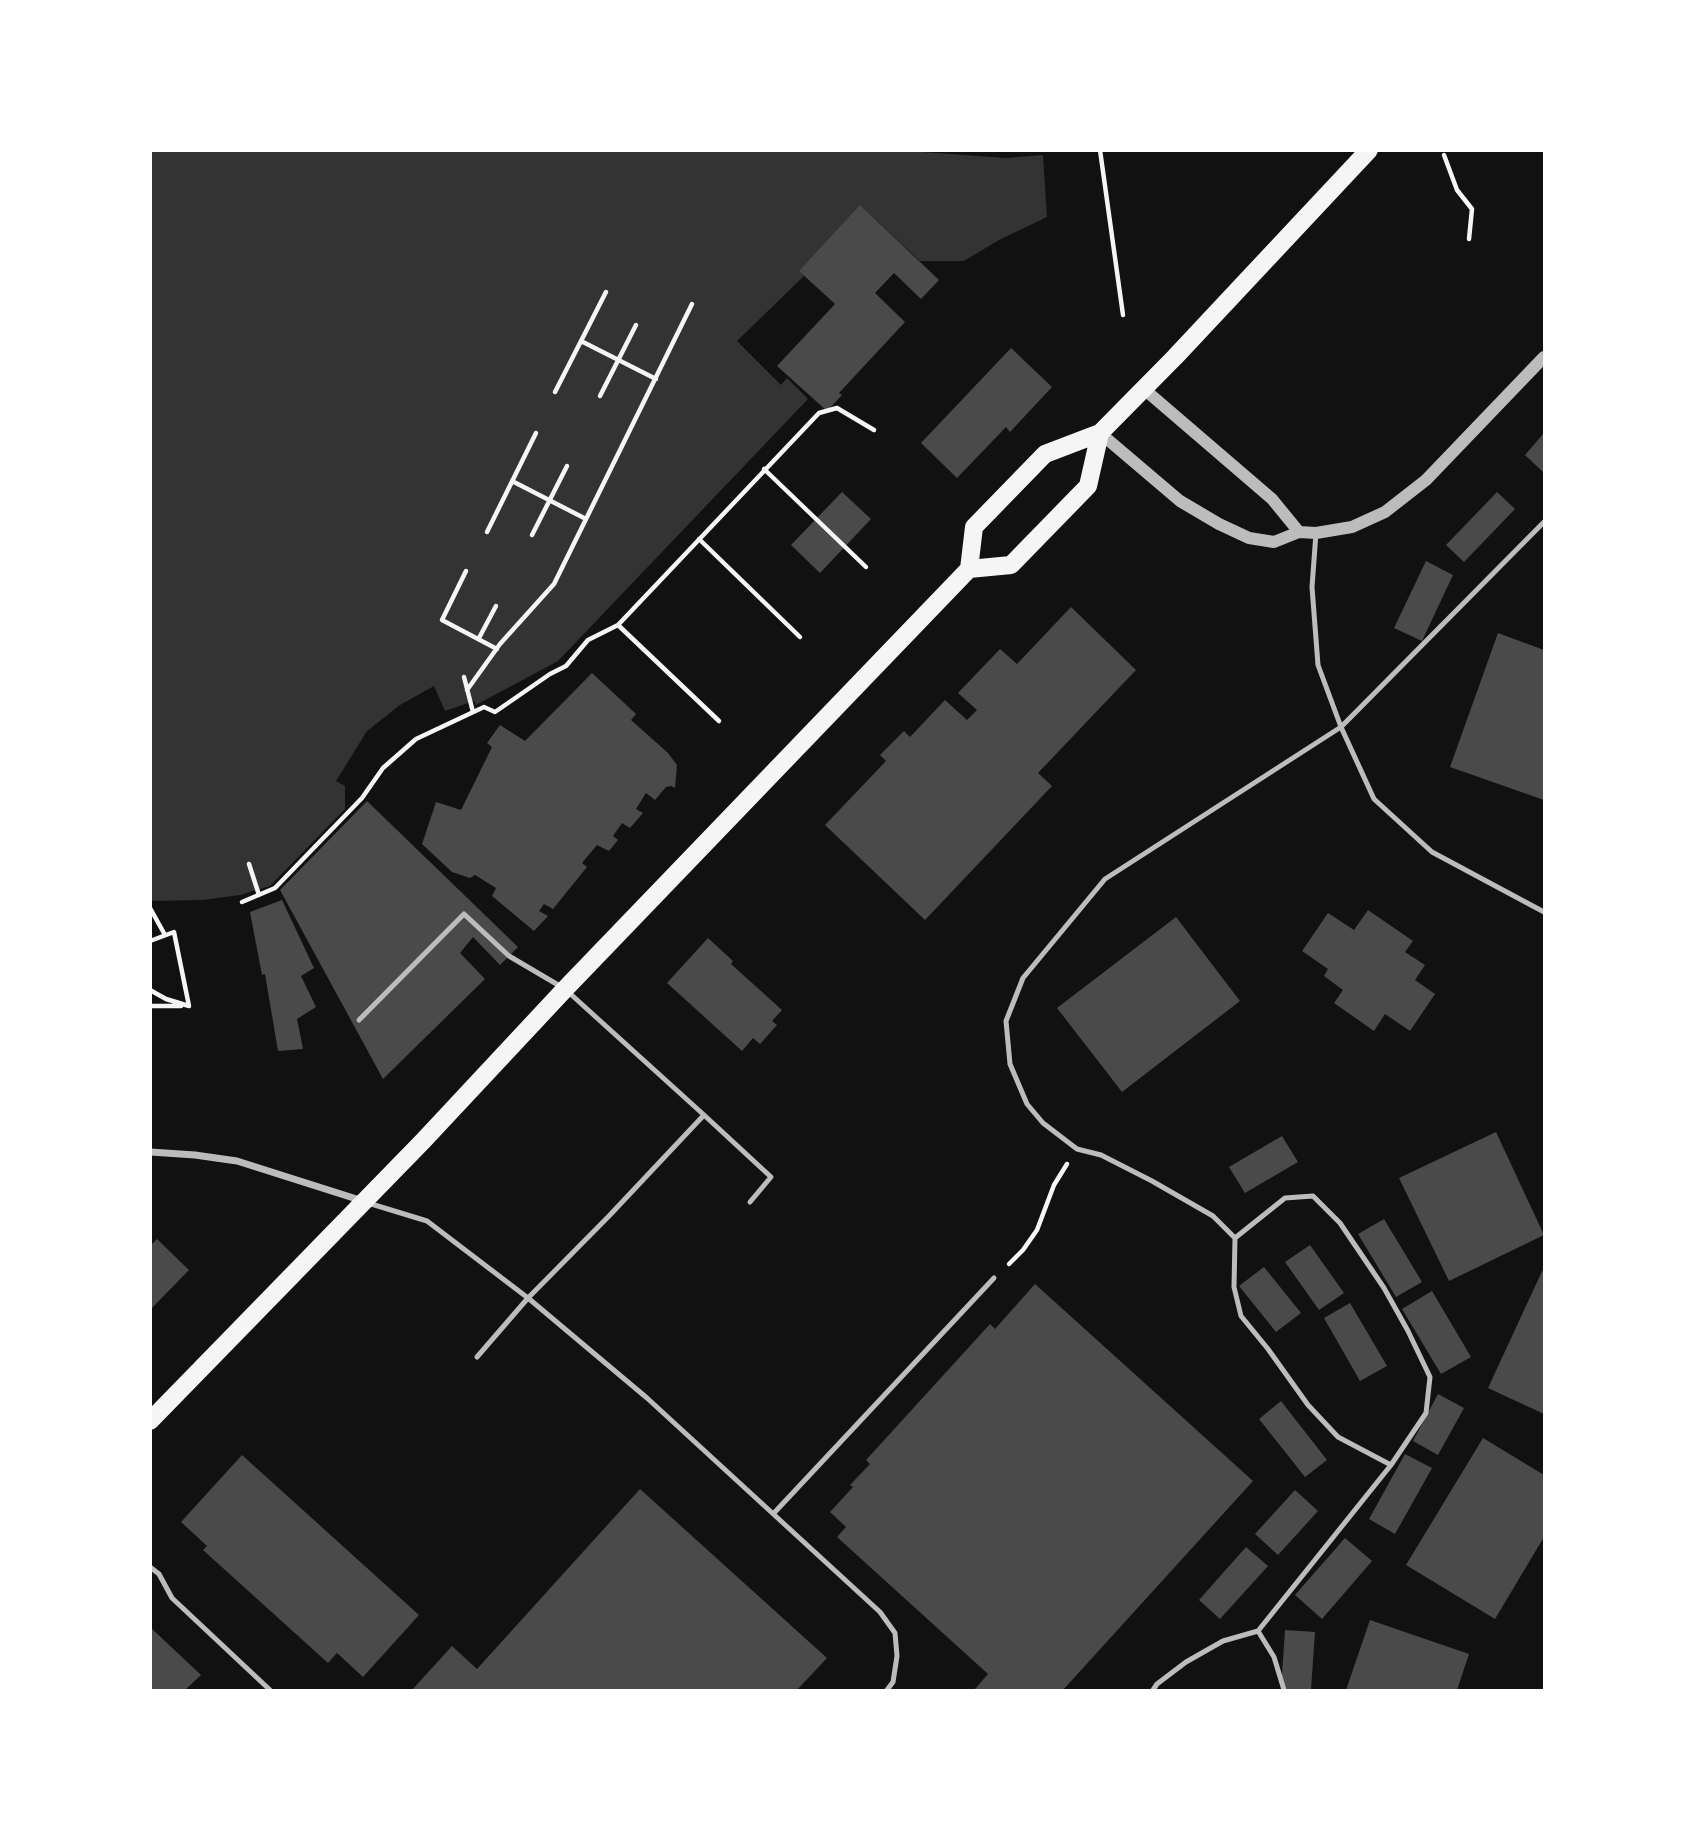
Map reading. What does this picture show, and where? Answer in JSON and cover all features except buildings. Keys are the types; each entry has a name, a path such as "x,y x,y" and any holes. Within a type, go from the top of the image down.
{"main road":[{"path":"150,1421 364,1202 969,569 974,527 1045,454 1100,433 1369,150"},
{"path":"969,569 1011,565 1088,486 1100,433"}],"street":[{"path":"1100,433 1180,501 1249,538 1274,542 1299,532 1317,533 1352,527 1385,512 1426,480 1545,357"},
{"path":"1144,389 1272,499 1299,532"},
{"path":"150,1152 237,1161 364,1202"}],"lane":[{"path":"1391,1465 1338,1437 1308,1405 1241,1316 1234,1287 1235,1238 1213,1216 1101,1155 1077,1149 1042,1123 1027,1104 1010,1064 1006,1021 1023,978 1105,879 1341,727 1545,522"},
{"path":"1317,533 1312,587 1318,665 1341,727 1374,799 1432,852 1545,912"},
{"path":"359,1020 464,915 512,958 565,989 771,1177 750,1202"},
{"path":"477,1357 527,1298 610,1216 704,1115"},
{"path":"1153,1690 1186,1662 1223,1641 1258,1631 1391,1465 1426,1413 1430,1377 1402,1320 1340,1223 1313,1196 1286,1198 1235,1238"},
{"path":"364,1202 427,1221 527,1298 647,1398 774,1513 880,1612 895,1633 897,1656 892,1682 887,1690"},
{"path":"774,1513 994,1278"},
{"path":"150,1567 159,1574 172,1598 270,1690"},
{"path":"1258,1631 1274,1657 1284,1690"}],"path":[{"path":"1100,150 1123,315"},
{"path":"1444,155 1457,190 1472,209 1469,239"},
{"path":"555,392 606,292"},
{"path":"467,690 554,584 692,304"},
{"path":"600,396 636,325"},
{"path":"581,341 656,379"},
{"path":"242,902 275,888 362,798 383,768 416,739 484,707 495,712 566,666 588,640 618,625 819,414 836,408 874,430"},
{"path":"487,532 536,433"},
{"path":"532,535 567,466"},
{"path":"764,469 866,567"},
{"path":"512,481 586,519"},
{"path":"699,539 800,636"},
{"path":"466,572 442,620 498,649"},
{"path":"479,638 496,606"},
{"path":"618,625 719,721"},
{"path":"464,677 473,712"},
{"path":"249,864 258,895"},
{"path":"150,908 165,936"},
{"path":"150,941 174,932 189,1006"},
{"path":"150,990 166,999 189,1006"},
{"path":"150,1006 189,1006"},
{"path":"994,1278 1023,1250 1037,1230 1055,1185 1077,1149"}],"shaded area":[{"path":"894,150 1006,158 1043,155 1047,217 999,240 964,261 920,261 861,206 800,271 804,276 737,341 781,385 787,378 808,399 558,661 476,705 474,701 445,711 434,686 400,705 367,731 336,781 345,786 345,809 270,886 240,895 203,900 151,901 150,151"}]}
